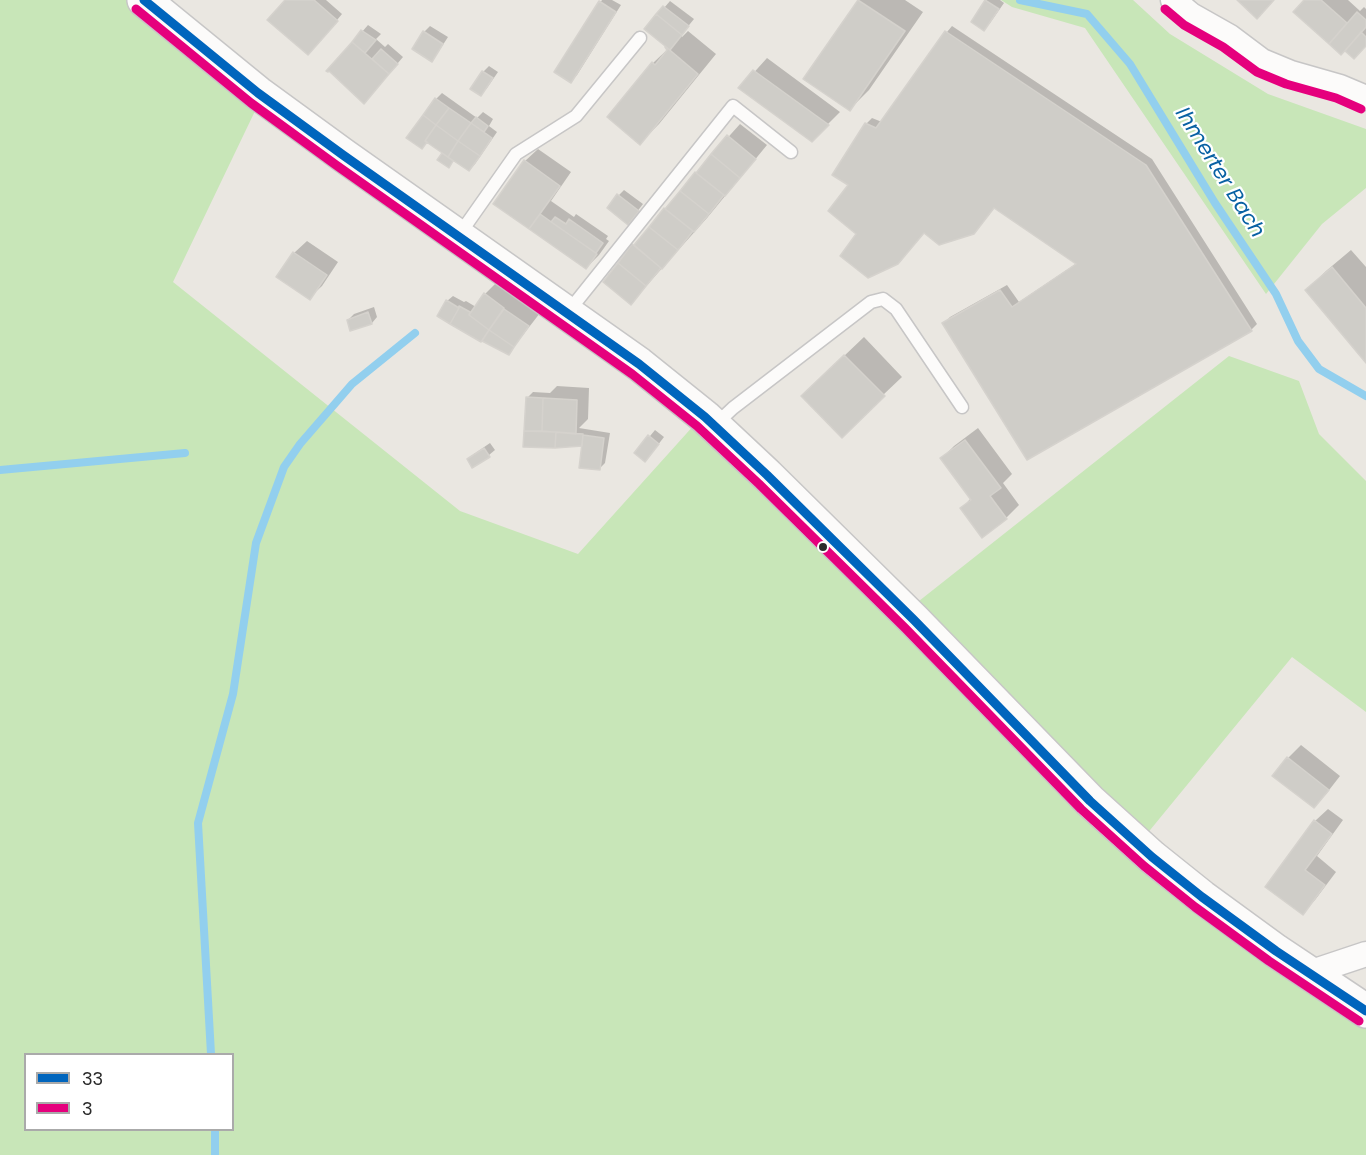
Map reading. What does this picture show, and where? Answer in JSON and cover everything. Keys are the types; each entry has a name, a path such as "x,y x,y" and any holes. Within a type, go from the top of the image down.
{"main road":[{"path":"144,0 258,93 342,155 639,364 714,425 914,621 1090,801 1152,857 1276,951 1366,1011"}],"street":[{"path":"1173,0 1191,15 1230,37 1262,62 1340,87 1366,98"},
{"path":"1309,973 1366,954"}],"lane":[{"path":"458,236 516,154 576,116 640,38"},
{"path":"567,314 733,106 791,152"},
{"path":"714,425 871,302 883,299 896,309 962,407"}],"green space":[{"path":"0,0 130,0 256,109 173,282 460,511 578,554 695,424 1148,868 1366,1022 1366,1155 0,1155"},
{"path":"1001,0 1133,0 1170,34 1268,94 1366,129 1366,188 1322,224 1266,294 1085,28 1012,7"},
{"path":"1229,356 1299,381 1319,434 1366,481 1366,712 1292,657 1146,835 919,601"}],"building":[{"path":"285,0 314,0 338,21 308,55 267,20"},
{"path":"858,0 905,31 850,111 803,79"},
{"path":"985,0 999,9 984,31 971,22"},
{"path":"1237,0 1274,0 1257,19"},
{"path":"1304,0 1321,0 1347,23 1329,44 1293,12"},
{"path":"599,1 616,12 571,83 554,72"},
{"path":"663,6 689,26 682,35 656,14"},
{"path":"1357,12 1366,20 1366,27 1341,55 1329,44"},
{"path":"656,14 682,35 670,50 644,29"},
{"path":"361,30 376,40 365,53 352,42"},
{"path":"423,31 443,44 432,62 412,49"},
{"path":"945,31 1146,165 1252,331 1027,460 942,323 1000,290 1012,307 1076,264 994,208 974,234 939,245 924,233 898,264 868,278 840,256 856,234 828,211 848,185 832,175 865,123 876,128"},
{"path":"1361,32 1366,37 1366,46 1354,59 1345,51"},
{"path":"352,42 389,74 364,104 329,71 326,71"},
{"path":"665,46 698,74 640,145 607,117 652,62 655,65 667,50"},
{"path":"381,49 398,64 389,74 372,59"},
{"path":"753,70 829,125 812,142 738,88"},
{"path":"482,71 493,78 481,96 470,89"},
{"path":"435,98 449,108 436,125 423,115"},
{"path":"449,108 471,123 458,141 436,125"},
{"path":"423,115 436,125 422,149 406,138"},
{"path":"476,117 488,126 484,132 471,123"},
{"path":"471,123 492,138 480,156 458,141"},
{"path":"436,125 458,141 448,157 425,141"},
{"path":"727,135 756,159 740,178 711,154"},
{"path":"458,141 480,156 469,171 448,157"},
{"path":"442,153 453,161 449,168 437,160"},
{"path":"711,154 740,178 725,196 696,173"},
{"path":"524,160 560,186 529,229 493,204"},
{"path":"695,172 724,195 709,214 680,191"},
{"path":"680,191 709,214 694,232 665,209"},
{"path":"617,194 639,211 628,225 607,208"},
{"path":"664,208 693,231 678,250 649,227"},
{"path":"540,214 597,254 586,269 529,229"},
{"path":"555,217 566,224 569,219 603,243 596,253 551,222"},
{"path":"649,227 678,250 662,269 634,245"},
{"path":"632,244 661,268 646,286 618,263"},
{"path":"293,252 327,275 310,300 276,277"},
{"path":"618,263 646,286 631,305 603,282"},
{"path":"1332,267 1366,308 1366,363 1305,290"},
{"path":"484,293 504,308 489,330 469,315"},
{"path":"446,300 459,308 450,324 437,316"},
{"path":"459,306 470,312 469,315 489,330 481,342 450,324"},
{"path":"504,309 529,326 514,347 489,330"},
{"path":"368,312 372,324 350,331 347,320"},
{"path":"489,330 514,347 509,355 482,341"},
{"path":"844,355 885,396 842,438 801,396"},
{"path":"526,397 543,398 542,431 524,431"},
{"path":"543,398 577,400 576,434 542,431"},
{"path":"524,431 556,432 555,448 523,447"},
{"path":"556,432 583,434 582,446 555,448"},
{"path":"583,435 604,438 600,470 579,468"},
{"path":"648,435 659,444 645,462 634,453"},
{"path":"965,440 1001,488 990,496 1007,519 982,538 960,508 971,500 940,458"},
{"path":"484,448 490,457 472,468 467,459"},
{"path":"1287,757 1329,790 1314,808 1272,776"},
{"path":"1314,820 1332,834 1305,870 1325,885 1303,915 1265,887"}],"waterway":[{"name":"Ihmerter Bach","path":"1020,0 1087,14 1130,64 1215,203 1276,294 1298,341 1319,369 1366,396"},
{"path":"211,1053 198,823 233,694 256,543 284,467 300,444 352,384 415,333"},
{"path":"0,470 185,453"},
{"path":"215,1131 215,1155"}],"transit line":[{"name":"33","path":"144,0 258,93 639,364 705,417 914,620 1090,801 1152,857 1276,951 1366,1011"},
{"name":"3","path":"136,9 251,103 632,374 697,426 905,628 1081,809 1144,866 1269,961 1359,1021"},
{"name":"3","path":"1165,9 1184,25 1223,47 1257,72 1286,84 1336,98 1361,109"}]}
